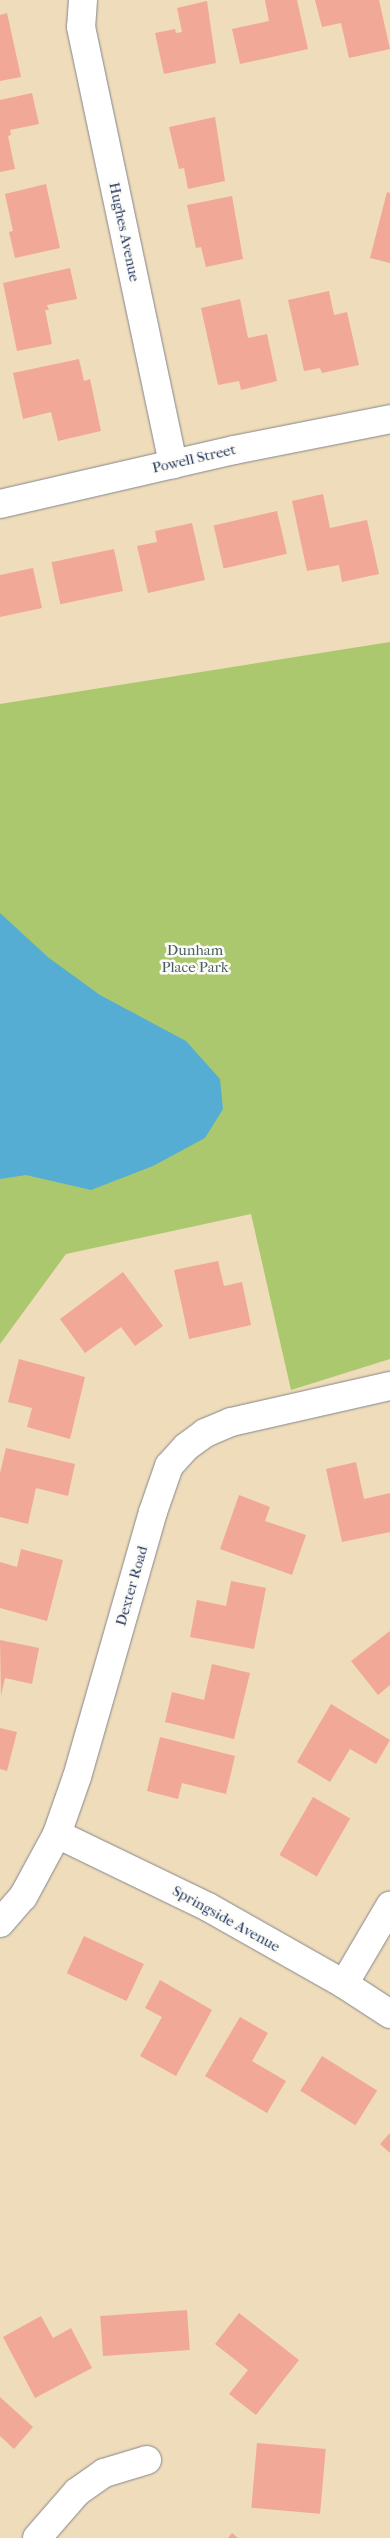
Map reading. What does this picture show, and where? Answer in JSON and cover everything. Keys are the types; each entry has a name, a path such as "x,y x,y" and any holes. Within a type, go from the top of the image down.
{"street":[{"name":"Hughes Avenue","path":"83,0 81,27 173,464"},
{"name":"Powell Street","path":"0,504 355,423 390,419"},
{"name":"Dexter Road","path":"0,1923 23,1897 57,1834 77,1777 153,1512 169,1466 205,1433 231,1422 390,1386"},
{"name":"Springside Avenue","path":"57,1834 208,1907 344,1984 390,2014"},
{"path":"344,1984 390,1906"},
{"path":"36,2538 77,2492 104,2473 147,2460"}],"green space":[{"name":"Dunham Place Park","path":"390,642 390,1359 291,1390 251,1214 66,1254 0,1344 0,704"}],"water":[{"path":"0,913 49,958 100,995 186,1041 220,1079 223,1109 205,1138 153,1166 91,1190 26,1175 0,1179"}],"building":[{"path":"265,0 297,0 308,49 240,64 232,29 269,21"},
{"path":"315,0 379,0 390,49 349,58 341,23 322,27"},
{"path":"207,1 216,63 164,74 155,33 175,29 176,33 182,32 177,8"},
{"path":"7,13 21,77 0,81 0,15"},
{"path":"32,93 39,124 10,130 11,135 8,136 15,169 0,172 0,100"},
{"path":"215,117 225,181 188,189 184,168 179,169 169,127"},
{"path":"46,184 60,248 15,258 9,232 13,231 5,194"},
{"path":"387,192 390,193 390,263 370,258"},
{"path":"232,196 243,259 206,267 201,247 196,248 187,205"},
{"path":"70,268 77,299 47,305 49,310 45,310 52,344 17,351 3,283"},
{"path":"329,291 334,315 347,312 359,365 322,373 320,368 304,371 288,300"},
{"path":"240,299 248,338 267,334 277,381 241,390 239,381 218,385 201,308"},
{"path":"79,359 84,381 90,379 101,431 58,441 51,412 23,419 13,373"},
{"path":"323,494 330,528 367,520 379,574 342,582 339,565 307,571 292,501"},
{"path":"277,511 287,554 224,568 214,526"},
{"path":"192,523 205,580 148,593 137,546 157,542 155,531"},
{"path":"114,549 123,591 60,604 51,562"},
{"path":"33,568 42,608 0,617 0,575"},
{"path":"218,1261 224,1286 242,1282 251,1325 189,1339 174,1270"},
{"path":"123,1272 163,1326 135,1346 121,1327 85,1353 60,1319"},
{"path":"19,1359 85,1377 70,1439 27,1427 32,1408 8,1402"},
{"path":"6,1448 75,1464 68,1496 36,1488 28,1524 0,1517 0,1473"},
{"path":"356,1462 364,1499 390,1493 390,1532 342,1542 326,1469"},
{"path":"239,1495 270,1507 265,1521 306,1535 292,1575 220,1549"},
{"path":"21,1549 63,1560 47,1621 0,1608 0,1562 17,1567"},
{"path":"231,1581 266,1588 254,1649 190,1637 197,1600 226,1606"},
{"path":"390,1631 390,1685 378,1695 351,1661"},
{"path":"0,1640 39,1648 32,1684 5,1678 1,1696"},
{"path":"212,1664 250,1673 234,1739 165,1722 172,1692 204,1700"},
{"path":"331,1704 390,1740 376,1764 350,1749 330,1782 297,1762"},
{"path":"0,1728 17,1732 7,1771 0,1769"},
{"path":"160,1737 235,1756 226,1794 182,1783 178,1799 147,1791"},
{"path":"313,1797 350,1818 317,1877 280,1855"},
{"path":"84,1936 144,1964 126,2001 67,1973"},
{"path":"160,1980 212,2010 176,2076 140,2056 162,2017 145,2008"},
{"path":"240,2017 268,2033 252,2061 286,2081 267,2113 205,2076"},
{"path":"322,2056 377,2090 355,2125 300,2091"},
{"path":"390,2133 390,2153 380,2144"},
{"path":"187,2310 190,2350 103,2356 100,2316"},
{"path":"239,2313 299,2360 256,2415 229,2394 248,2370 215,2344"},
{"path":"41,2316 53,2338 71,2328 92,2368 35,2398 3,2337"},
{"path":"0,2397 33,2427 14,2449 0,2436"},
{"path":"257,2443 326,2449 320,2514 251,2508"},
{"path":"232,2533 238,2538 228,2538"}]}
